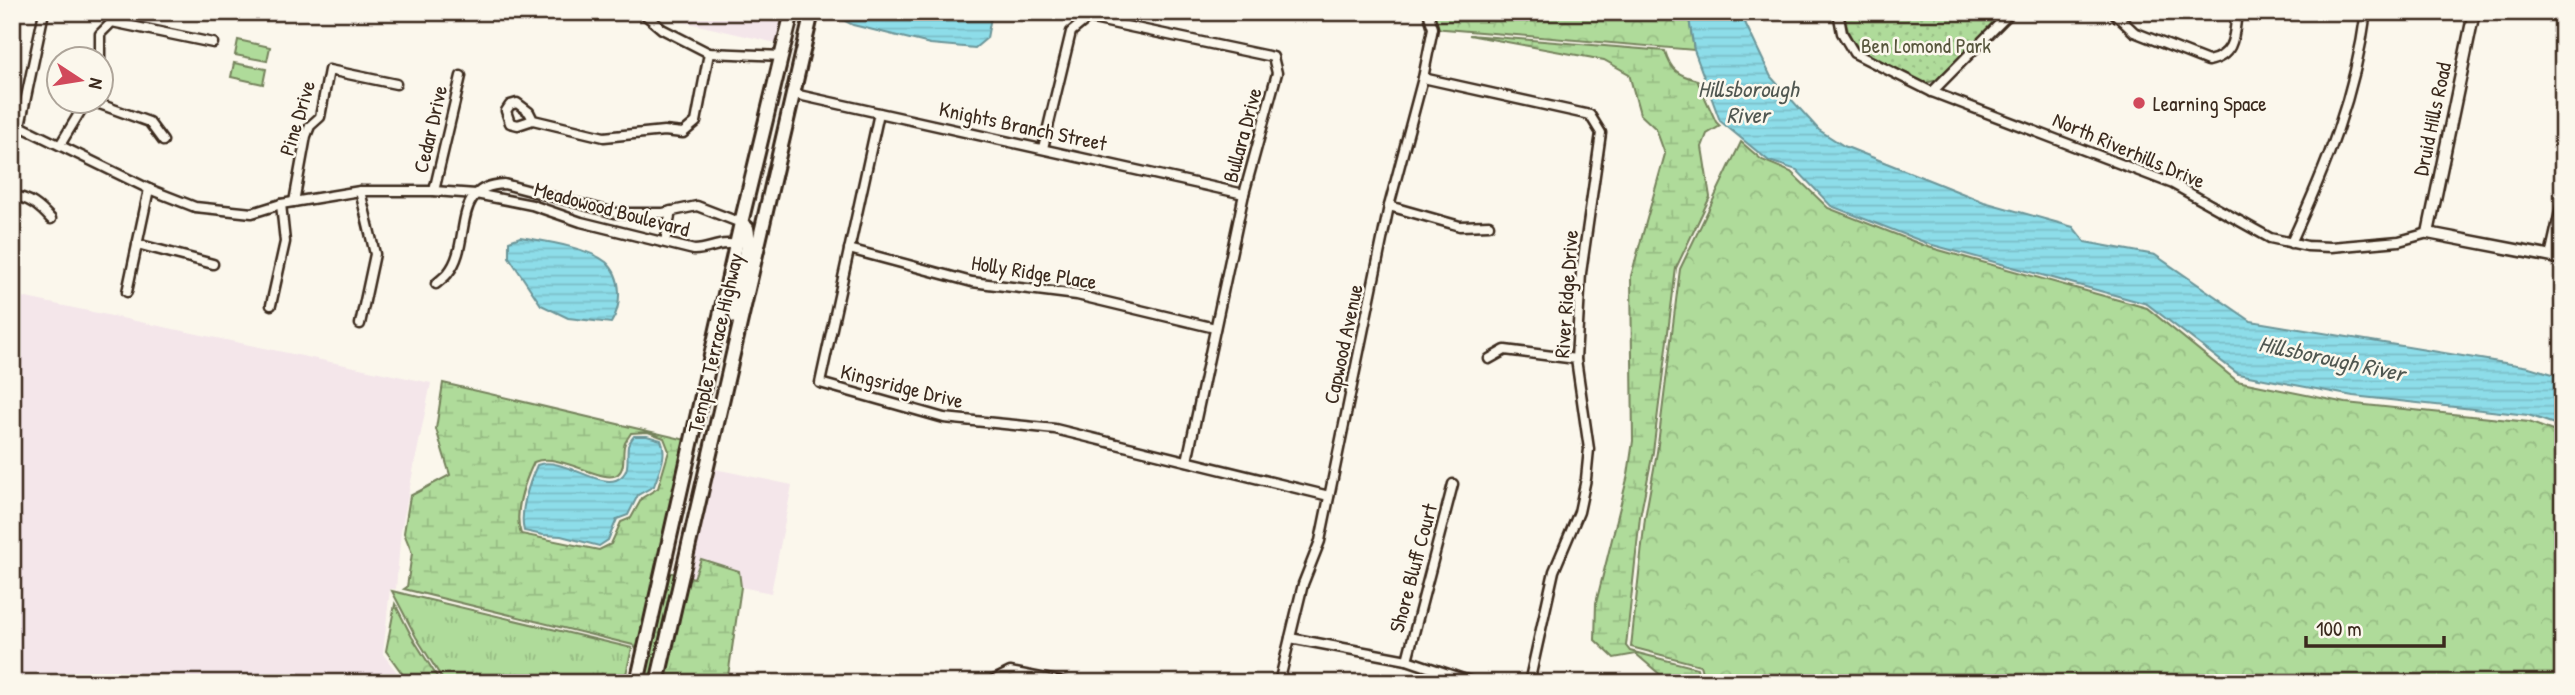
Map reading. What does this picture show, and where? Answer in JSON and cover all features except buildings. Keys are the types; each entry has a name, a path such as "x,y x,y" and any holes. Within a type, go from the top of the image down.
{"main road":[{"name":"Temple Terrace Highway","path":"637,683 741,223 792,12"},
{"name":"Temple Terrace Highway","path":"657,683 812,12"},
{"path":"774,90 794,94"},
{"path":"737,331 736,298 748,240 747,228 741,223"},
{"path":"680,497 698,500"}],"street":[{"path":"16,126 44,12"},
{"path":"642,12 662,29 709,53 782,56"},
{"name":"Capwood Avenue","path":"1279,683 1303,584 1320,541 1390,206 1423,78 1433,28 1428,12"},
{"name":"North Riverhills Drive","path":"1838,12 1842,33 1854,53 1932,92 2173,184 2270,238 2330,247 2399,241 2428,233 2563,259"},
{"path":"1932,92 2011,12"},
{"path":"2113,12 2134,32 2208,61 2219,59 2228,52 2237,12"},
{"path":"2291,243 2326,165 2345,114 2366,12"},
{"name":"Druid Hills Road","path":"2428,233 2474,12"},
{"name":"Bullara Drive","path":"1043,148 1071,32 1088,18 1273,57 1276,73 1244,194 1187,461"},
{"path":"100,46 100,34 112,22 212,43"},
{"path":"533,120 604,137 664,131 683,133 696,121 709,53"},
{"name":"Pine Drive","path":"295,202 306,136 310,126 320,117 329,70 396,85"},
{"name":"Cedar Drive","path":"434,191 461,76"},
{"name":"River Ridge Drive","path":"1423,78 1590,115 1601,133 1581,273 1576,359 1588,449 1587,479 1579,512 1554,571 1529,683"},
{"name":"Knights Branch Street","path":"794,94 1244,194"},
{"path":"116,110 149,122 163,141"},
{"name":"Kingsridge Drive","path":"879,113 820,383 944,418 1055,429 1329,496"},
{"path":"60,145 78,116"},
{"name":"Meadowood Boulevard","path":"16,126 149,189 195,207 252,212 281,204 360,191 476,194 532,205 581,222 694,250 705,250 720,243 736,246"},
{"name":"Meadowood Boulevard","path":"476,194 489,184 504,184 615,213 640,215 697,206 741,223"},
{"path":"127,292 149,189"},
{"path":"360,191 375,254 360,324"},
{"path":"436,284 449,273 455,259 467,207 476,194"},
{"path":"12,196 19,196 39,206 51,219"},
{"path":"2550,256 2563,198"},
{"path":"271,305 285,242 281,204"},
{"path":"1390,206 1461,226 1489,225"},
{"path":"665,242 671,211"},
{"path":"137,244 213,264"},
{"name":"Holly Ridge Place","path":"849,249 972,282 1077,295 1215,328"},
{"path":"1489,359 1505,350 1576,359"},
{"name":"Shore Bluff Court","path":"1407,660 1453,484"},
{"path":"1290,638 1407,660 1475,683"},
{"path":"988,683 1010,672 1067,683"}],"shaded area":[{"path":"682,12 783,12 776,43 680,21"},
{"path":"12,295 431,383 401,531 396,589 390,589 383,654 405,683 12,683"},
{"path":"710,468 792,485 771,593 741,587 739,571 701,559 694,578 686,576"}],"green space":[{"path":"1428,12 1688,12 1694,50 1433,28"},
{"name":"Ben Lomond Park","path":"1844,12 2003,12 1938,80 1925,83 1862,51 1849,34"},
{"path":"1469,35 1665,51 1676,71 1697,80 1720,126 1707,134 1702,147 1710,197 1676,268 1653,452 1640,517 1626,646 1630,651 1697,668 1701,683 1670,683 1636,654 1614,658 1595,640 1596,603 1628,475 1633,441 1631,276 1665,154 1656,129 1640,114 1629,74 1604,60"},
{"path":"238,40 270,47 267,61 235,55"},
{"path":"234,63 266,69 263,84 231,77"},
{"path":"1741,142 1762,160 1791,172 1828,208 1928,247 2147,308 2237,381 2346,403 2529,422 2563,435 2563,683 1705,683 1700,665 1631,647 1645,518 1657,452 1680,269"},
{"path":"443,383 686,440 632,683 629,683 637,650 633,645 404,589 407,587 412,553 404,533 410,496 450,475 436,429","holes":["648,432 664,438 669,451 658,488 642,498 631,518 621,522 611,544 599,550 521,534 519,507 534,462 557,461 603,476 611,476 621,471 624,447 631,433"]},
{"path":"701,559 739,571 741,587 727,683 662,683 686,576 694,578"},
{"path":"668,572 676,574 651,683 643,683"},
{"path":"392,591 632,648 624,683 445,683 416,637"},
{"path":"395,604 441,683 409,683 386,651"}],"water":[{"path":"844,12 992,12 987,38 975,48 930,44 853,25 843,20"},
{"name":"Hillsborough River","path":"1688,12 1740,12 1771,77 1819,130 1844,146 1984,202 2073,227 2085,242 2155,255 2251,321 2529,367 2563,377 2563,427 2528,415 2353,396 2238,374 2147,304 1929,244 1831,206 1797,170 1769,161 1720,121 1694,50"},
{"path":"520,237 588,252 606,262 616,275 619,292 615,316 611,323 568,318 541,305 509,257 509,241"},
{"path":"634,436 661,440 664,451 662,463 654,486 638,495 628,515 617,519 608,540 599,546 561,536 524,531 524,507 537,465 559,465 593,478 613,481 621,477 626,470 628,446"}],"place":[{"name":"Learning Space","path":"2139,103"}]}
